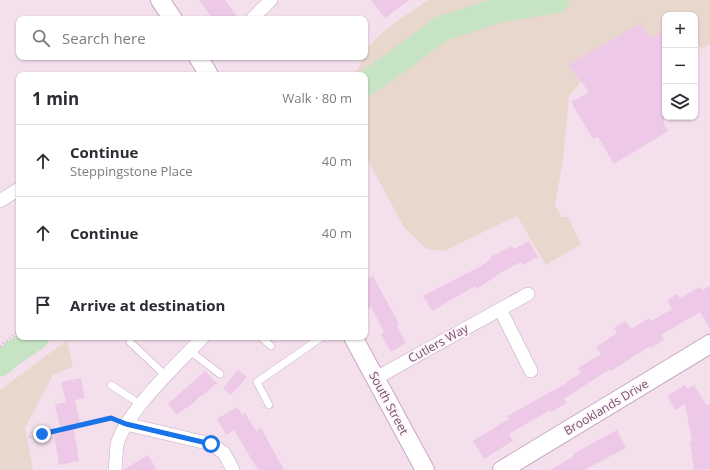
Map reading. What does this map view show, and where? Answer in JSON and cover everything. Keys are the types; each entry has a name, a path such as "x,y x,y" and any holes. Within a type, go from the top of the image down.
{"street":[{"path":"160,0 171,16"},
{"path":"255,16 272,0"},
{"path":"202,60 208,72"},
{"path":"0,201 16,191"},
{"name":"Cutlers Way","path":"376,378 528,294"},
{"path":"500,309 531,371"},
{"path":"115,470 117,445 126,424 140,404 199,340"},
{"name":"South Street","path":"355,340 425,470"},
{"name":"Brooklands Drive","path":"502,470 709,346"},
{"path":"126,424 211,444 224,453 233,470"}],"lane":[{"path":"264,340 271,346"},
{"path":"269,405 257,382 318,340"},
{"path":"130,342 166,376"},
{"path":"190,350 220,374"},
{"path":"111,385 140,404"}],"path":[{"path":"0,346 16,333"},
{"path":"29,437 111,418 126,424"}],"shaded area":[{"path":"0,0 710,0 710,470 0,470"},
{"path":"428,0 710,0 710,44 702,49 698,44 698,12 662,12 662,32 651,39 641,24 568,65 581,82 569,96 563,160 555,205 562,217 568,217 581,244 546,265 517,216 444,251 426,249 404,227 368,161 368,72 354,72 359,68 362,60 368,60 368,49 373,42 391,26"},
{"path":"67,340 73,367 53,375 25,428 33,470 0,470 0,390"}],"building":[{"path":"199,0 225,0 236,15 234,16 211,16"},
{"path":"371,0 409,0 385,18"},
{"path":"641,23 650,38 662,32 662,120 664,120 664,124 668,131 614,164 598,137 593,139 571,102 589,92 568,65"},
{"path":"529,241 538,257 522,265 521,262 496,275 497,276 476,289 475,286 432,311 423,296 481,266 491,259 490,257 512,246 514,249"},
{"path":"373,276 399,324 397,326 406,343 391,352 381,334 384,332 371,307 368,308 368,279"},
{"path":"710,286 710,329 700,312 661,335 664,340 651,348 650,346 611,371 610,369 564,399 567,403 551,412 550,410 509,434 513,441 484,459 473,441 509,419 507,416 567,383 566,382 581,373 578,368 601,354 596,347 617,333 614,328 626,321 631,329 650,318 651,321 672,309 667,300 677,294 680,298 700,287 702,290"},
{"path":"238,370 247,377 231,395 223,388"},
{"path":"205,371 217,383 202,396 201,395 188,408 187,407 177,415 168,404"},
{"path":"81,378 85,398 75,400 80,423 73,424 79,461 59,465 54,434 61,433 55,404 73,401 66,402 61,382"},
{"path":"685,385 687,389 694,385 706,405 710,404 710,469 694,470 690,442 692,441 685,404 675,410 667,396"},
{"path":"237,407 242,415 245,413 256,431 261,428 284,470 258,470 234,430 226,435 217,419"},
{"path":"617,430 626,448 584,470 550,470 574,456 573,454"},
{"path":"148,455 157,470 123,470"}],"waterway":[{"path":"368,82 441,29 499,10 557,0"},
{"path":"0,364 32,340"}],"route":[{"path":"42,434 111,418 126,424 211,444"}]}
